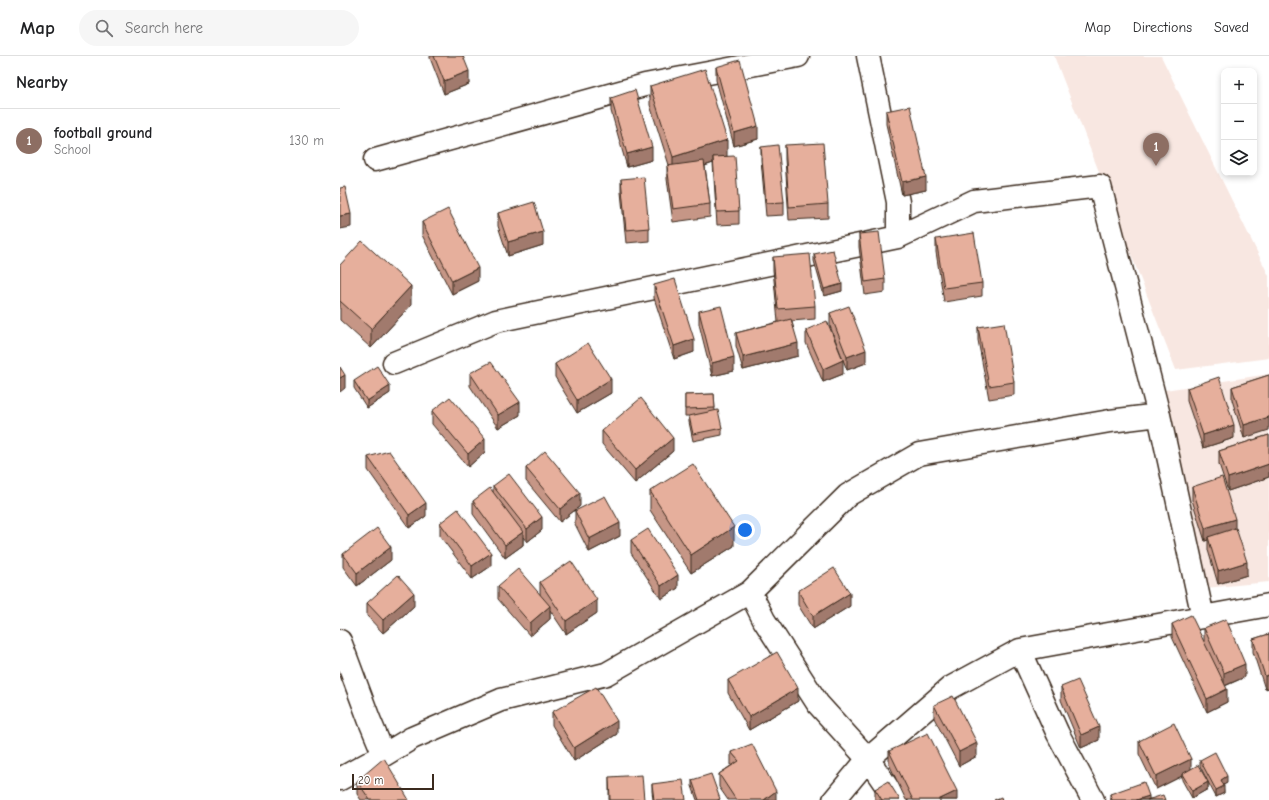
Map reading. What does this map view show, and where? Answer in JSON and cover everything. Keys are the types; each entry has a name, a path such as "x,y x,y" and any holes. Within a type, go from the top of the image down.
{"street":[{"path":"375,160 645,85 798,56"},
{"path":"868,56 898,202 898,236"},
{"path":"394,364 496,321 898,236 974,202 1100,186 1159,415 1203,617"},
{"path":"340,780 412,738 501,700 606,674 750,592 848,495 919,454 1110,421 1159,415"},
{"path":"750,592 764,620 818,704 868,759 896,800"},
{"path":"834,800 868,759 950,688 1020,650 1269,605"},
{"path":"340,641 384,755"},
{"path":"1020,650 1058,734 1093,800"}],"shaded area":[{"path":"1054,56 1161,56 1269,276 1269,358 1176,370"},
{"path":"1269,374 1269,582 1205,588 1165,390"}],"building":[{"path":"434,56 463,56 469,71 444,81"},
{"path":"740,60 758,126 734,133 716,67"},
{"path":"705,69 727,140 673,157 650,86"},
{"path":"635,90 652,147 627,154 611,98"},
{"path":"910,106 926,177 902,182 886,111"},
{"path":"823,143 828,204 789,207 785,145"},
{"path":"778,145 784,202 766,203 761,147"},
{"path":"735,156 739,211 717,212 713,157"},
{"path":"704,161 710,204 673,209 667,166"},
{"path":"644,177 649,228 626,230 621,179"},
{"path":"345,187 351,214 340,216 340,188"},
{"path":"534,202 543,232 508,242 498,213"},
{"path":"448,209 478,268 452,281 422,222"},
{"path":"879,232 885,279 865,282 859,234"},
{"path":"974,233 982,283 944,288 936,239"},
{"path":"362,241 411,286 371,329 340,301 340,265"},
{"path":"833,250 842,284 824,289 814,254"},
{"path":"810,254 815,306 778,309 773,257"},
{"path":"675,279 694,339 674,346 654,285"},
{"path":"721,306 734,357 712,363 699,311"},
{"path":"849,306 866,350 847,357 830,313"},
{"path":"791,319 798,343 743,357 736,333"},
{"path":"827,321 843,360 823,369 806,330"},
{"path":"1004,323 1014,382 989,386 978,327"},
{"path":"588,343 611,379 577,400 555,364"},
{"path":"491,362 520,402 498,415 470,373"},
{"path":"377,366 390,386 367,401 354,381"},
{"path":"340,367 345,375 340,378"},
{"path":"1269,375 1269,417 1244,425 1232,387"},
{"path":"1219,377 1234,425 1203,435 1187,388"},
{"path":"714,394 715,408 685,409 685,395"},
{"path":"450,397 485,439 468,454 432,411"},
{"path":"641,398 673,438 635,470 602,431"},
{"path":"718,410 722,428 693,434 689,416"},
{"path":"1269,435 1269,464 1228,478 1219,451"},
{"path":"389,451 426,503 409,515 368,457"},
{"path":"545,451 580,493 560,509 526,468"},
{"path":"693,464 734,527 691,555 650,491"},
{"path":"509,474 542,517 527,529 493,486"},
{"path":"1222,477 1235,519 1205,528 1192,487"},
{"path":"490,488 523,532 505,545 473,501"},
{"path":"605,496 620,523 589,539 575,511"},
{"path":"458,509 491,553 472,566 440,523"},
{"path":"377,528 391,547 357,573 343,554"},
{"path":"1236,528 1247,562 1218,571 1208,537"},
{"path":"648,529 678,575 661,586 631,540"},
{"path":"571,561 597,600 566,621 540,582"},
{"path":"834,568 850,593 813,616 798,591"},
{"path":"518,569 550,606 530,623 498,586"},
{"path":"398,575 414,593 383,620 367,603"},
{"path":"1191,615 1227,689 1207,699 1172,624"},
{"path":"1226,619 1245,664 1224,673 1204,628"},
{"path":"1269,634 1269,675 1265,676 1253,639"},
{"path":"777,652 798,688 749,717 728,680"},
{"path":"1078,680 1099,727 1081,735 1061,687"},
{"path":"596,687 617,721 574,748 552,712"},
{"path":"953,696 977,743 959,752 934,705"},
{"path":"1174,723 1191,759 1156,776 1139,741"},
{"path":"928,733 957,791 938,800 913,800 889,751"},
{"path":"752,744 776,791 764,800 736,800 719,774 739,761 731,752"},
{"path":"1215,752 1227,776 1221,780 1224,786 1216,790 1200,760"},
{"path":"384,758 409,800 370,800 357,781"},
{"path":"1198,765 1208,782 1192,791 1182,774"},
{"path":"711,774 720,799 699,800 692,780"},
{"path":"642,775 644,800 610,800 609,777"},
{"path":"683,780 686,800 654,800 652,784"},
{"path":"888,781 900,800 882,800 875,789"},
{"path":"1144,782 1149,796 1136,800 1112,800 1110,794"},
{"path":"1163,795 1165,800 1147,800"},
{"path":"1001,797 1002,800 994,800"}],"place":[{"name":"football ground","path":"1156,166"}]}
